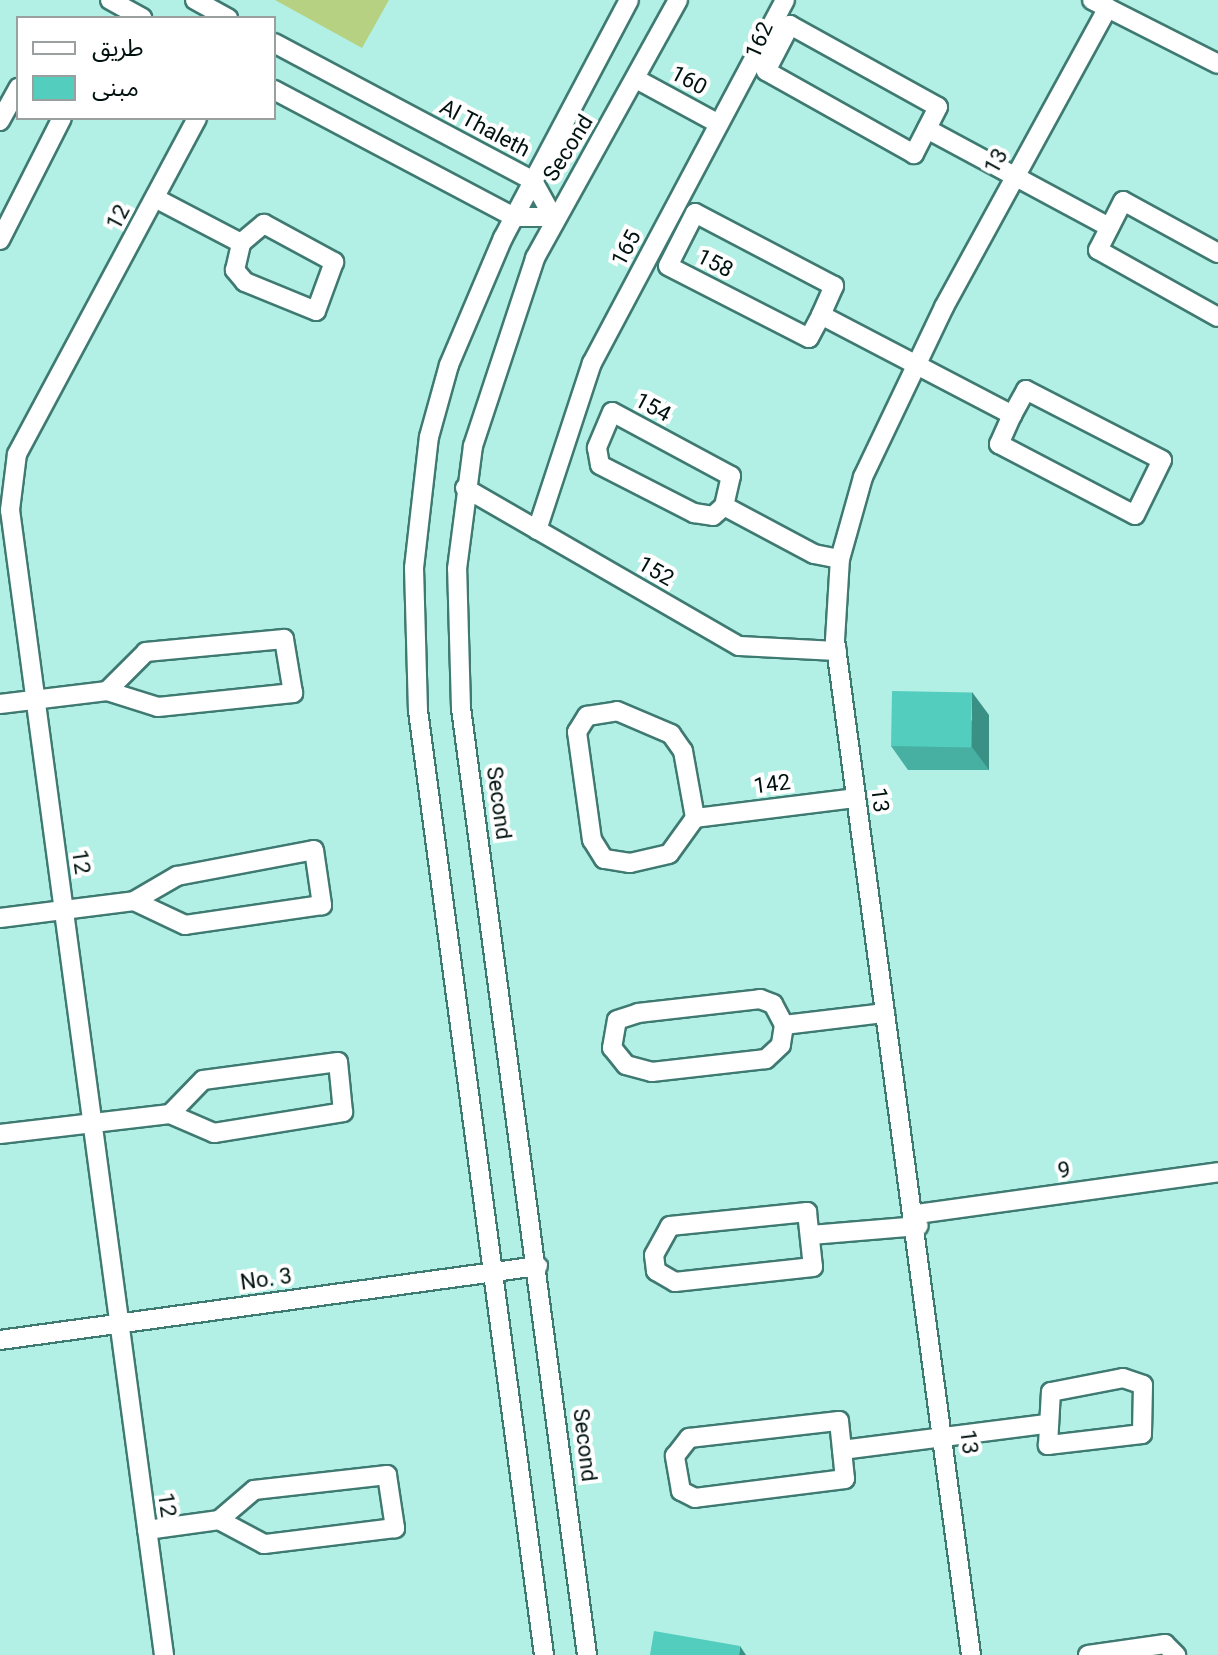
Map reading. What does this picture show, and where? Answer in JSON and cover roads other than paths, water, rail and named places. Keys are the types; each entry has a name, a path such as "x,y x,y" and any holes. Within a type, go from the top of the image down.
{"street":[{"path":"110,0 138,16"},
{"path":"195,0 224,16"},
{"name":"Second","path":"544,1655 418,711 413,610 429,437 449,365 514,217 629,0"},
{"name":"Second","path":"587,1655 538,1266 461,708 456,611 465,488 491,379 553,217 636,79 678,0"},
{"name":"165","path":"537,530 592,363 785,0"},
{"path":"1100,4 1218,64"},
{"name":"13","path":"971,1655 918,1220 885,1013 837,651 840,559 863,477 916,365 1015,177 1100,4"},
{"name":"162","path":"790,25 938,107 927,129 914,154 766,71 790,25"},
{"name":"Al Thaleth","path":"276,44 533,181 553,217"},
{"name":"160","path":"636,79 719,124"},
{"path":"276,91 514,217 553,217"},
{"path":"0,121 16,92"},
{"path":"0,240 61,120"},
{"name":"12","path":"164,1655 10,510 17,454 196,120"},
{"path":"927,129 1109,227"},
{"path":"155,198 241,243"},
{"path":"1218,253 1123,201 1098,250 1218,317"},
{"name":"158","path":"695,213 834,286 821,315 809,338 668,266 695,213"},
{"path":"268,224 331,258 336,273 320,307 298,308 245,282 233,265 241,243 268,224"},
{"path":"821,315 1012,415"},
{"path":"1026,390 1162,460 1135,515 999,444 1012,415 1026,390"},
{"name":"154","path":"612,412 731,476 724,506 713,516 694,513 600,465 597,448 612,412"},
{"path":"0,445 17,454"},
{"name":"152","path":"465,488 739,646 837,651"},
{"path":"724,506 814,554 840,559"},
{"path":"0,704 107,691 158,707 293,693 284,639 146,652 107,691"},
{"path":"617,711 671,734 683,751 695,818 669,854 630,863 604,859 592,840 579,751 577,732 587,716 617,711"},
{"name":"142","path":"695,818 856,798"},
{"path":"0,918 134,901 177,876 314,850 322,905 185,925 134,901"},
{"path":"760,999 773,1004 784,1025 781,1045 766,1059 652,1072 626,1065 612,1048 617,1020 638,1013 760,999"},
{"path":"784,1025 885,1013"},
{"path":"0,1134 170,1114 214,1133 343,1112 338,1062 203,1080 170,1114"},
{"name":"9","path":"811,1235 1218,1172"},
{"path":"807,1212 811,1235 813,1267 675,1282 656,1271 654,1255 670,1226 807,1212"},
{"name":"No. 3","path":"0,1340 538,1266"},
{"path":"1123,1378 1143,1385 1142,1434 1048,1445 1044,1424 1051,1392 1123,1378"},
{"path":"839,1421 842,1450 845,1479 695,1498 681,1491 675,1456 689,1438 839,1421"},
{"path":"842,1450 1044,1424"},
{"path":"147,1530 219,1520 254,1490 387,1475 395,1528 264,1544 219,1520"},
{"path":"1088,1655 1165,1644 1176,1655"}]}
